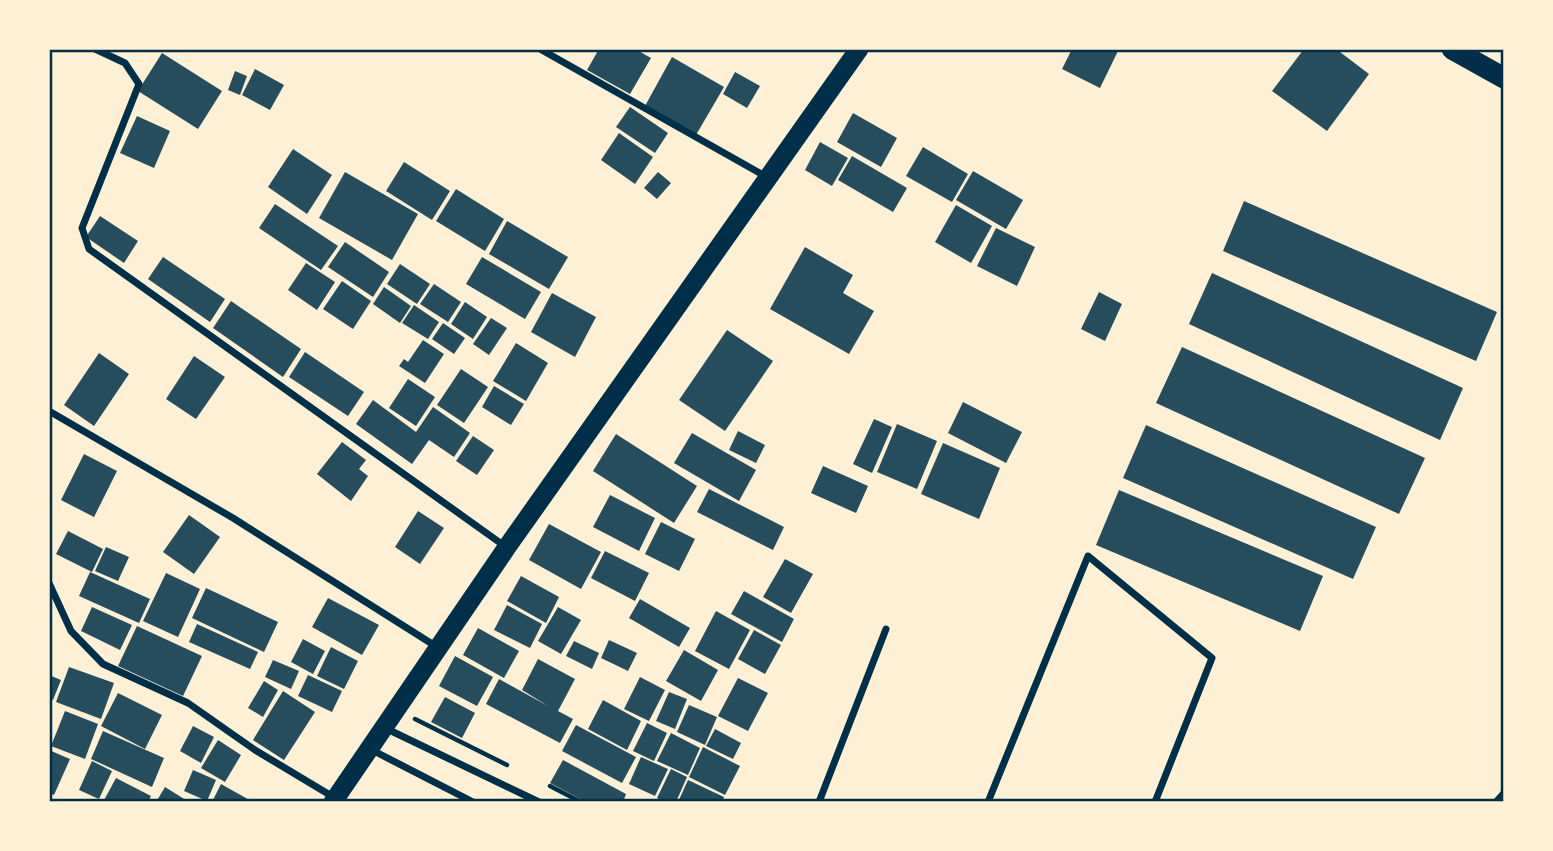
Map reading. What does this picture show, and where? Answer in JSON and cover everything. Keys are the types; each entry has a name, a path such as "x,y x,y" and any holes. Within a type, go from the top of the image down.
{"highway":[{"path":"334,800 507,547 859,49"},
{"path":"1452,49 1504,78"}],"street":[{"path":"95,49 125,63 139,84 82,228 89,249 507,547"},
{"path":"540,49 769,178"},
{"path":"49,411 233,518 438,648"},
{"path":"988,802 1087,556 1212,658 1156,802"},
{"path":"49,583 71,631 103,664 188,703 334,800"},
{"path":"819,802 886,629"},
{"path":"383,727 539,802"},
{"path":"369,749 473,802"},
{"path":"1496,802 1504,793"}],"path":[{"path":"396,709 519,771"},
{"path":"544,783 581,802"}],"building":[{"path":"599,49 635,49 651,58 630,94 587,70"},
{"path":"1072,49 1118,51 1100,88 1062,69"},
{"path":"1304,49 1336,49 1369,74 1327,131 1272,91"},
{"path":"162,53 222,91 198,129 138,91"},
{"path":"672,57 724,87 696,135 645,106"},
{"path":"255,69 284,85 270,110 242,95"},
{"path":"235,71 247,76 240,95 228,90"},
{"path":"735,72 760,86 747,108 723,94"},
{"path":"630,107 668,133 655,153 616,127"},
{"path":"853,113 897,138 881,167 837,142"},
{"path":"137,116 170,131 154,168 120,153"},
{"path":"619,133 653,157 635,184 601,160"},
{"path":"820,142 848,158 832,186 805,170"},
{"path":"923,147 968,174 952,202 906,176"},
{"path":"293,149 332,175 307,214 268,187"},
{"path":"852,156 907,188 893,212 838,180"},
{"path":"404,162 450,191 432,220 386,191"},
{"path":"973,171 1023,200 1006,229 956,200"},
{"path":"345,172 418,214 392,260 319,218"},
{"path":"658,172 671,183 657,199 644,188"},
{"path":"456,189 504,219 485,251 436,221"},
{"path":"1244,201 1497,312 1476,361 1223,251"},
{"path":"275,204 338,246 321,270 259,228"},
{"path":"956,205 992,226 971,263 935,242"},
{"path":"100,216 138,241 124,263 86,237"},
{"path":"507,221 568,257 549,289 489,254"},
{"path":"996,228 1035,247 1017,286 977,266"},
{"path":"345,242 389,272 373,297 328,267"},
{"path":"805,247 853,275 843,293 874,311 849,354 770,309"},
{"path":"163,257 225,299 210,322 148,279"},
{"path":"482,257 541,292 525,319 466,284"},
{"path":"306,263 335,282 317,310 288,290"},
{"path":"400,264 430,284 417,304 387,284"},
{"path":"1212,273 1463,388 1440,440 1189,324"},
{"path":"342,281 371,301 353,329 323,309"},
{"path":"434,284 461,302 448,322 420,304"},
{"path":"384,287 411,306 400,323 373,304"},
{"path":"1099,292 1122,304 1105,341 1081,329"},
{"path":"552,293 596,317 575,357 531,332"},
{"path":"231,301 301,349 283,377 213,328"},
{"path":"465,302 487,317 473,339 451,324"},
{"path":"414,305 439,322 428,339 402,323"},
{"path":"491,318 507,328 489,355 473,344"},
{"path":"443,323 465,338 454,354 432,339"},
{"path":"727,330 773,361 725,431 679,400"},
{"path":"423,340 444,354 425,383 399,366 404,359 408,362"},
{"path":"516,343 548,363 526,401 493,381"},
{"path":"1182,347 1425,458 1399,514 1156,403"},
{"path":"305,352 364,392 348,416 289,377"},
{"path":"99,353 129,374 94,426 64,405"},
{"path":"194,356 225,377 196,419 166,399"},
{"path":"461,369 488,387 464,423 437,405"},
{"path":"408,379 435,397 416,426 389,408"},
{"path":"494,386 524,404 511,425 482,407"},
{"path":"373,400 416,432 433,407 470,433 454,457 429,440 412,464 356,424"},
{"path":"963,402 1022,432 1006,463 948,433"},
{"path":"874,419 892,427 872,473 853,464"},
{"path":"897,424 937,441 917,489 877,472"},
{"path":"1146,425 1376,527 1353,579 1123,478"},
{"path":"738,431 765,445 756,463 729,450"},
{"path":"692,433 756,470 739,501 674,463"},
{"path":"616,434 697,486 674,523 593,471"},
{"path":"473,436 494,450 477,475 456,461"},
{"path":"342,442 366,460 359,469 368,476 351,501 317,474"},
{"path":"943,443 1000,468 979,519 921,494"},
{"path":"84,454 117,471 94,517 61,500"},
{"path":"823,466 868,486 856,513 811,493"},
{"path":"709,489 784,527 773,550 697,512"},
{"path":"1119,490 1323,576 1300,631 1096,545"},
{"path":"610,495 655,518 639,551 593,527"},
{"path":"418,511 444,528 420,564 395,547"},
{"path":"189,515 220,537 194,574 163,552"},
{"path":"661,522 695,539 679,571 645,554"},
{"path":"549,524 601,552 581,589 529,560"},
{"path":"68,531 103,549 92,572 56,554"},
{"path":"106,547 129,557 118,581 95,571"},
{"path":"605,551 649,573 635,601 591,578"},
{"path":"785,559 813,574 791,613 763,597"},
{"path":"90,572 150,599 139,623 79,596"},
{"path":"166,573 200,589 178,637 143,621"},
{"path":"521,576 559,597 546,623 507,601"},
{"path":"206,588 278,622 264,652 192,618"},
{"path":"744,591 794,619 782,642 731,614"},
{"path":"328,598 379,625 362,655 312,627"},
{"path":"640,599 690,628 679,647 629,618"},
{"path":"507,605 542,624 530,648 494,630"},
{"path":"92,607 132,625 120,650 81,631"},
{"path":"558,607 581,620 561,654 538,641"},
{"path":"716,611 750,630 729,669 695,651"},
{"path":"197,624 258,652 250,669 189,642"},
{"path":"137,626 202,656 183,696 118,666"},
{"path":"478,628 519,651 504,678 463,655"},
{"path":"754,630 781,645 765,674 738,659"},
{"path":"303,639 325,651 313,674 291,662"},
{"path":"609,640 637,653 628,671 601,658"},
{"path":"574,641 599,653 592,669 566,656"},
{"path":"331,647 358,661 344,689 317,676"},
{"path":"684,650 718,670 701,701 666,681"},
{"path":"455,656 493,677 477,706 439,686"},
{"path":"538,659 575,679 558,711 573,719 560,743 486,704 499,679 548,706 522,690"},
{"path":"273,660 299,671 291,689 265,677"},
{"path":"69,667 114,683 101,719 56,702"},
{"path":"49,675 61,680 53,700 49,698"},
{"path":"308,675 342,691 332,712 298,696"},
{"path":"640,677 665,690 649,721 624,709"},
{"path":"738,678 768,693 748,731 718,716"},
{"path":"264,681 278,690 263,717 248,708"},
{"path":"283,691 315,712 284,760 253,740"},
{"path":"669,692 687,699 675,729 656,721"},
{"path":"118,693 162,715 145,749 101,726"},
{"path":"445,697 475,713 462,738 431,722"},
{"path":"603,700 641,721 627,750 588,729"},
{"path":"689,705 717,717 705,745 677,732"},
{"path":"65,711 98,724 85,759 51,746"},
{"path":"647,723 667,733 654,761 633,751"},
{"path":"576,725 636,757 622,783 562,751"},
{"path":"193,726 214,737 201,763 180,751"},
{"path":"715,729 741,743 733,759 706,746"},
{"path":"103,731 164,758 152,787 91,759"},
{"path":"671,733 700,748 688,775 657,761"},
{"path":"218,740 241,755 225,782 201,768"},
{"path":"703,747 740,766 725,795 689,777"},
{"path":"49,750 70,759 54,795 49,793"},
{"path":"641,757 668,769 655,796 629,784"},
{"path":"563,760 626,794 623,802 586,802 550,783"},
{"path":"92,761 112,771 99,799 79,790"},
{"path":"671,769 687,777 676,802 665,802 657,798"},
{"path":"193,770 216,780 207,801 184,791"},
{"path":"116,778 151,796 148,802 103,802"},
{"path":"688,780 724,797 722,802 678,802"},
{"path":"221,784 253,802 212,802"},
{"path":"165,787 189,802 156,802"}]}
